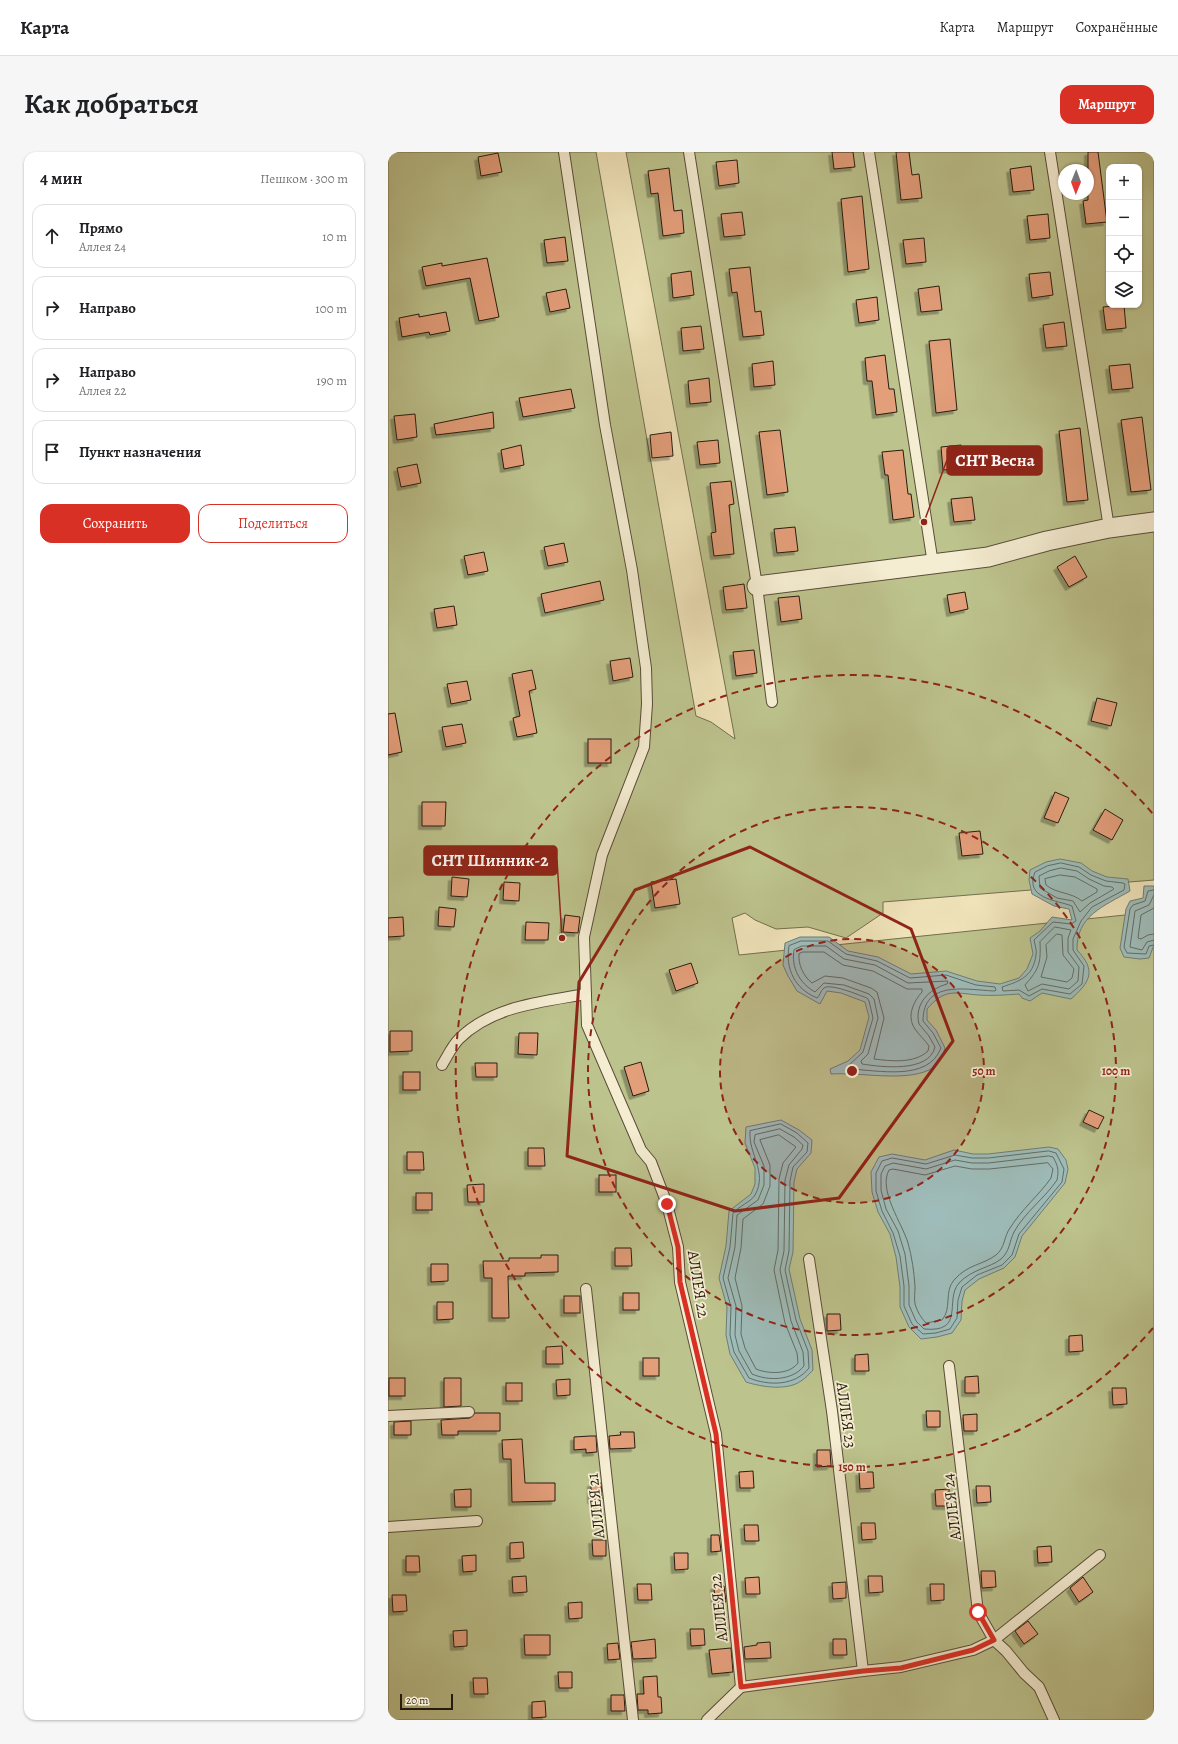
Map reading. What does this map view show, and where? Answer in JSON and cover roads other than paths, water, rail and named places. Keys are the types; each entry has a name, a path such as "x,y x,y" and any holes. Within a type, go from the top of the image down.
{"street":[{"path":"757,586 988,557 1047,541 1108,528 1154,522"}],"lane":[{"name":"АЛЛЕЯ 22","path":"564,152 605,425 632,570 646,668 647,704 644,747 602,855 584,937 587,1024 641,1150 651,1162 667,1204 678,1247 680,1282 716,1434 741,1687"},
{"path":"688,152 757,586 772,702"},
{"path":"869,152 933,564"},
{"path":"1050,152 1108,528"},
{"path":"442,1065 458,1040 486,1018 526,1005 586,994"},
{"name":"АЛЛЕЯ 23","path":"809,1259 832,1411 863,1671"},
{"name":"АЛЛЕЯ 21","path":"586,1289 633,1720"},
{"name":"АЛЛЕЯ 24","path":"948,1366 978,1612 994,1640 1006,1651 1024,1673 1039,1688 1054,1720"},
{"path":"388,1416 468,1412"},
{"path":"388,1527 477,1521"},
{"path":"707,1720 741,1687 863,1671 901,1668 973,1650 994,1640 1100,1555"}],"water":[{"path":"1060,859 1081,863 1092,871 1107,877 1128,879 1130,891 1093,913 1086,920 1081,929 1078,938 1077,950 1087,964 1089,976 1087,982 1078,993 1071,999 1042,993 1030,1001 1022,998 1019,994 978,995 950,993 933,1002 927,1009 927,1020 936,1030 945,1048 935,1066 919,1074 894,1076 831,1074 830,1069 848,1061 860,1050 869,1017 865,1002 841,993 827,991 820,1004 797,991 783,965 785,943 800,937 829,937 848,951 878,957 911,974 946,971 977,981 1000,984 1019,978 1027,969 1033,954 1030,938 1040,931 1052,917 1072,920 1069,909 1054,906 1032,894 1029,880 1030,870 1046,862"},
{"path":"1144,886 1154,886 1154,945 1149,958 1140,959 1124,957 1120,948 1126,909 1130,901 1143,898"},
{"path":"781,1120 799,1130 812,1140 811,1153 797,1169 794,1182 793,1252 789,1269 800,1319 812,1350 813,1370 804,1379 795,1384 774,1387 746,1382 730,1354 726,1335 727,1307 719,1278 726,1246 729,1211 751,1194 755,1184 755,1168 745,1143 746,1127"},
{"path":"1049,1147 1058,1149 1066,1160 1068,1169 1065,1183 1022,1236 1015,1257 1004,1268 979,1279 965,1290 962,1301 961,1320 952,1333 921,1339 909,1327 900,1307 900,1287 896,1257 890,1234 878,1212 872,1192 871,1172 879,1157 892,1154 925,1160 954,1150 973,1154 988,1154"}],"place":[{"name":"СНТ Весна","path":"924,522"},
{"name":"СНТ Шинник-2","path":"562,938"}]}
